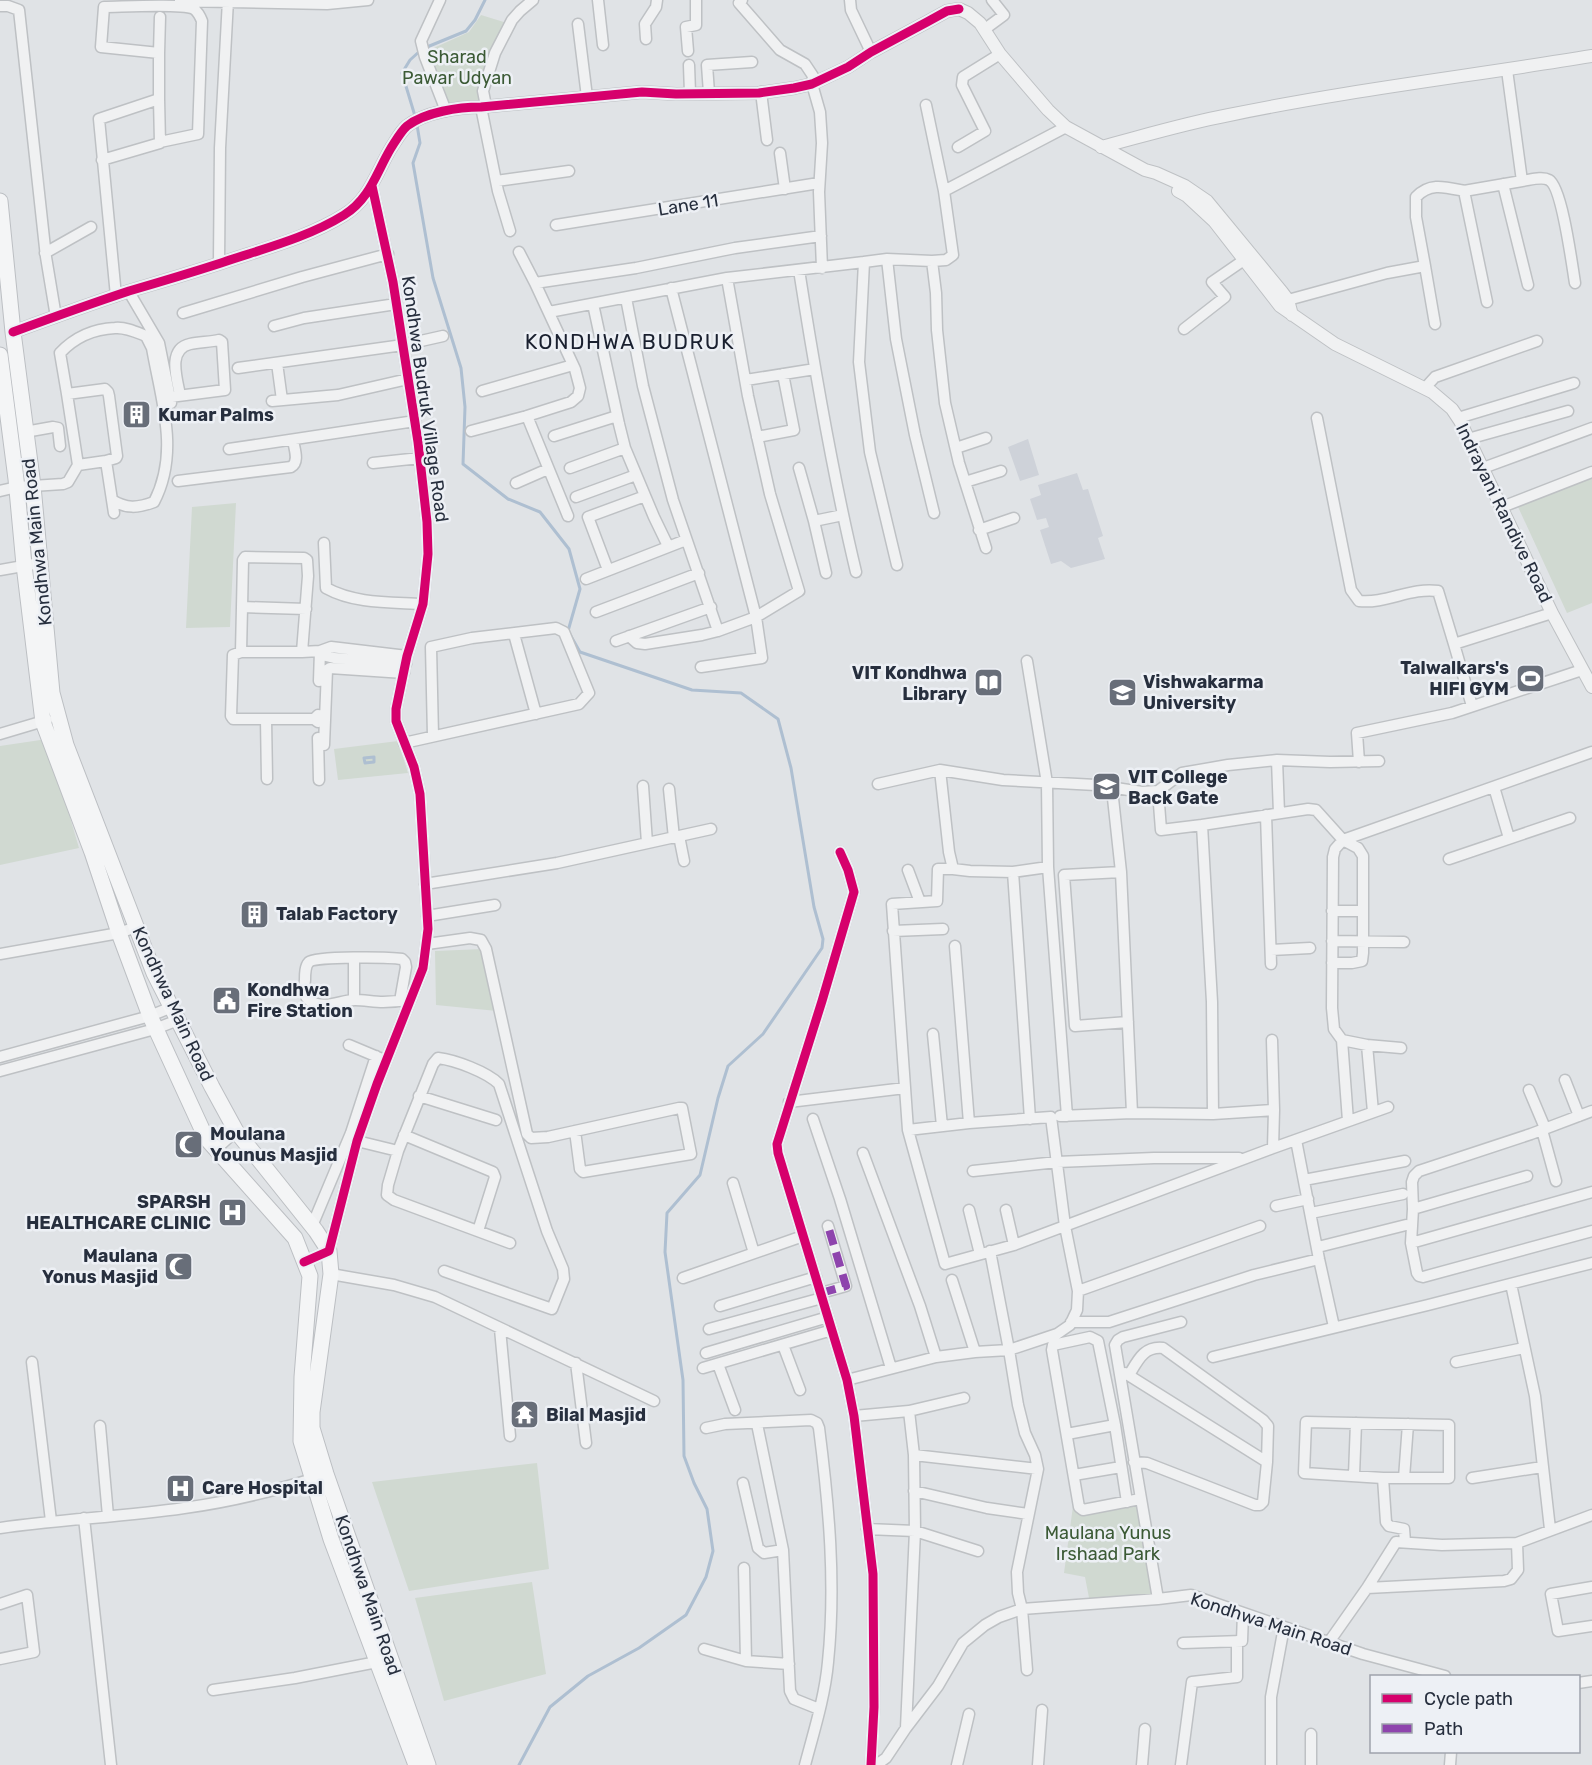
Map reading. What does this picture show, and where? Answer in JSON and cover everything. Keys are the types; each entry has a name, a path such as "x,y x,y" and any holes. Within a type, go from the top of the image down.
{"main road":[{"name":"Kondhwa Main Road","path":"0,201 13,332 4,363 24,565 43,722 153,1022 206,1138 295,1238 310,1276 302,1377 301,1441 319,1477 385,1661 428,1765"},
{"name":"Kondhwa Main Road","path":"4,363 26,432 52,693 66,745 145,950 175,1014 236,1131 312,1226 328,1251 331,1274 312,1412 319,1477"},
{"name":"Kondhwa Main Road","path":"385,1661 416,1765"}],"street":[{"path":"180,1 327,4 368,0"},
{"path":"440,0 422,41 446,111"},
{"path":"510,231 496,181 483,91 495,53 512,20 533,0"},
{"path":"598,0 603,45"},
{"path":"646,39 645,24 656,7 657,0"},
{"path":"688,51 686,27 696,25 696,0"},
{"path":"728,0 741,2 780,50 805,64 813,76 812,84 820,112 822,143 819,183 822,268"},
{"path":"850,0 851,10 871,52"},
{"path":"985,29 1004,15 992,0"},
{"path":"219,263 220,148 228,1"},
{"path":"13,332 288,240 344,214 360,203 372,186 391,148 408,126 429,116 461,107 642,92 761,92 812,84 848,68 871,52 960,4"},
{"name":"Indrayani Randive Road","path":"960,4 985,29 1000,54 1048,110 1066,127 1145,170 1185,186 1207,201 1264,269 1292,315 1335,345 1425,388 1452,409 1483,468 1552,613 1592,687"},
{"path":"0,6 19,10 45,253 56,316"},
{"path":"102,160 160,142 198,134 202,21 197,11 191,8 165,6 104,7 101,47 159,53"},
{"path":"160,17 160,142"},
{"path":"578,24 587,97"},
{"path":"958,147 985,131 962,85 963,77 1000,54"},
{"path":"1101,147 1227,115 1367,90 1592,56"},
{"path":"708,93 707,65 752,62"},
{"path":"689,65 690,93"},
{"path":"1507,70 1522,181"},
{"path":"761,92 767,141"},
{"path":"116,296 99,119 159,99"},
{"path":"549,312 727,278 887,259 946,260 953,255 944,191 926,105"},
{"path":"944,191 1066,127"},
{"path":"780,153 785,189"},
{"name":"Indrayani Randive Road","path":"1145,170 1153,179 1181,192 1214,221 1244,260 1284,303"},
{"path":"496,181 569,171"},
{"path":"1435,324 1416,217 1416,197 1433,186 1464,191 1546,178 1551,181 1561,203 1575,283"},
{"name":"Lane 11","path":"556,225 819,183"},
{"path":"1503,184 1527,285"},
{"name":"Kondhwa Budruk Village Road","path":"328,1251 381,1058 405,1000 423,968 427,944 428,916 420,794 414,767 396,721 396,709 405,664 423,604 428,554 415,422 388,254 372,186"},
{"path":"1464,191 1487,302"},
{"path":"45,253 92,227"},
{"path":"535,283 636,268 735,248 821,236"},
{"path":"471,431 571,402 578,396 580,388 573,364 519,252"},
{"path":"183,313 388,254"},
{"path":"887,259 896,339 915,435 934,513"},
{"path":"1184,329 1225,297 1212,282 1244,260"},
{"path":"932,261 945,403 965,482 986,548"},
{"path":"864,262 859,362 870,452 897,565"},
{"path":"1284,303 1387,273 1425,266"},
{"path":"799,270 824,423 856,572"},
{"path":"629,636 637,643 645,644 718,631 756,617 799,591 770,494 727,278"},
{"path":"671,288 756,617 762,658 701,668"},
{"path":"129,292 159,343 174,398"},
{"path":"626,298 643,386 673,500 718,631"},
{"path":"274,326 304,318 396,304"},
{"path":"593,304 625,448 668,546"},
{"path":"0,491 68,482 78,465 60,353 85,334 115,327 146,336 152,348 167,433 166,471 161,489 154,502 132,508 120,506 112,500"},
{"path":"238,368 403,345 442,336"},
{"path":"219,340 222,342 225,390 174,398 176,359 182,348 188,344 219,340"},
{"path":"1425,388 1435,377 1537,341"},
{"path":"277,363 277,400 338,395 408,379"},
{"path":"482,391 573,364"},
{"path":"746,380 815,369"},
{"path":"757,436 794,430 783,374"},
{"path":"1458,418 1574,383"},
{"path":"67,394 102,389 108,392 117,456 112,460 78,465"},
{"path":"1468,439 1568,411"},
{"path":"527,416 568,516"},
{"path":"554,436 617,416"},
{"path":"1317,418 1351,590 1359,601 1370,602 1427,589 1438,591 1472,706"},
{"path":"229,449 415,422"},
{"path":"26,432 58,428 60,446"},
{"path":"1483,468 1592,428"},
{"path":"956,448 986,438"},
{"path":"178,481 291,467 296,462 293,440"},
{"path":"570,468 625,448"},
{"path":"373,463 420,458"},
{"path":"106,461 114,513"},
{"path":"799,468 826,573"},
{"path":"516,483 548,469"},
{"path":"965,482 1001,471"},
{"path":"1502,507 1592,471"},
{"path":"576,497 636,475"},
{"path":"608,570 588,517 645,496"},
{"path":"813,522 843,515"},
{"path":"979,530 1014,518"},
{"path":"586,579 686,540"},
{"path":"324,543 326,588 337,594 359,600 423,604"},
{"path":"241,652 243,560 245,557 304,558 307,560 308,576 302,652"},
{"path":"0,570 40,563"},
{"path":"597,612 699,573"},
{"path":"242,607 306,609"},
{"path":"615,641 711,608"},
{"path":"1454,644 1552,613"},
{"path":"404,743 579,704 588,693 564,632 556,628 472,638 431,647 434,736"},
{"path":"514,634 536,714"},
{"path":"319,719 233,719 231,716 233,655 241,652 320,651 332,647 405,664"},
{"path":"319,780 320,651"},
{"path":"1027,661 1047,783 1048,867 1067,1116"},
{"path":"324,746 319,719 327,670 405,664"},
{"path":"1359,762 1358,733 1452,713 1582,670"},
{"path":"0,734 59,717"},
{"path":"266,718 267,779"},
{"path":"1348,1120 1342,1040 1334,1029 1332,1008 1333,857 1335,849 1343,840 1592,752"},
{"path":"1277,760 1279,813"},
{"path":"878,784 940,770 1003,780 1096,785 1142,792 1158,791 1182,773 1228,765 1277,760 1379,761"},
{"path":"940,770 953,869"},
{"path":"643,786 647,843"},
{"path":"1494,787 1509,838"},
{"path":"669,789 677,837 684,861"},
{"path":"1112,789 1121,872 1132,1113"},
{"path":"1158,791 1161,830 1308,809 1316,810 1343,840 1358,848 1363,856 1362,961 1332,963"},
{"path":"1266,815 1271,964"},
{"path":"1449,859 1570,818"},
{"path":"1202,825 1212,1002 1213,1114"},
{"path":"425,884 556,863 711,829"},
{"path":"840,852 854,892 778,1137 777,1148 847,1380 854,1416 873,1574 873,1765"},
{"path":"1048,867 1013,872 938,868 937,901 892,904 908,1130 945,1264 1014,1245 1388,1107"},
{"path":"908,870 920,902"},
{"path":"1013,872 1030,1119"},
{"path":"1121,872 1064,875 1075,1026 1128,1022"},
{"path":"428,916 495,905"},
{"path":"1332,911 1363,911"},
{"path":"0,954 119,933 136,927"},
{"path":"893,931 943,929"},
{"path":"427,944 470,938 481,940 486,949 527,1134 531,1138 682,1108 691,1154 583,1172 580,1169 575,1131"},
{"path":"1332,941 1404,942"},
{"path":"956,946 969,1123"},
{"path":"1271,950 1310,948"},
{"path":"128,955 145,950"},
{"path":"325,958 354,958 397,958 405,962 405,1000 381,1002 354,1000 330,1005 310,1001 305,996 303,988 307,965 311,961 325,958"},
{"path":"354,958 354,1000"},
{"path":"0,1071 175,1014"},
{"path":"0,1058 153,1022"},
{"path":"933,1034 942,1126"},
{"path":"1272,1040 1273,1148"},
{"path":"1342,1040 1401,1048"},
{"path":"312,1226 381,1058 349,1045"},
{"path":"1366,1045 1373,1112"},
{"path":"444,1271 552,1309 564,1279 563,1269 547,1231 499,1084 492,1077 447,1059 438,1058 419,1096 398,1151 387,1195 394,1200 510,1243"},
{"path":"1565,1080 1579,1116"},
{"path":"789,1102 905,1088"},
{"path":"1529,1090 1544,1129 1556,1181"},
{"path":"419,1096 496,1120"},
{"path":"908,1130 1067,1116 1132,1113 1213,1114 1274,1110"},
{"path":"1592,1111 1419,1171 1412,1182 1411,1243 1417,1273 1423,1277 1592,1231"},
{"path":"847,1380 936,1357 1009,1350 1057,1334 1070,1325 1077,1310 1078,1291 1065,1226 1051,1117"},
{"path":"813,1119 840,1198 891,1368"},
{"path":"216,1149 236,1131"},
{"path":"404,1135 493,1172 495,1177 478,1231"},
{"path":"1296,1140 1334,1328"},
{"path":"357,1141 398,1151"},
{"path":"863,1153 920,1306 936,1357"},
{"path":"973,1171 1057,1162 1154,1158 1245,1158"},
{"path":"1304,1180 1404,1161"},
{"path":"1413,1209 1527,1176"},
{"path":"733,1183 754,1253"},
{"path":"1411,1243 1592,1192"},
{"path":"1311,1213 1403,1194"},
{"path":"1276,1206 1308,1199"},
{"path":"969,1210 985,1253 1009,1350 1018,1405 1038,1469 1017,1572 1027,1670"},
{"path":"1006,1210 1014,1245"},
{"path":"1318,1247 1406,1225"},
{"path":"709,1329 846,1286 828,1226"},
{"path":"1078,1291 1260,1226"},
{"path":"683,1278 803,1236"},
{"path":"304,1262 328,1251"},
{"path":"1071,1322 1109,1322 1254,1275 1319,1259"},
{"path":"1212,1357 1592,1263"},
{"path":"331,1274 394,1285 435,1297 654,1401"},
{"path":"720,1306 816,1277"},
{"path":"952,1280 975,1352"},
{"path":"1511,1284 1535,1396 1550,1530"},
{"path":"706,1353 828,1317"},
{"path":"1158,1599 1115,1345 1118,1340 1181,1322"},
{"path":"500,1329 510,1436"},
{"path":"703,1368 832,1330"},
{"path":"1127,1502 1098,1341 1090,1337 1053,1345 1080,1509 1127,1502 1140,1499"},
{"path":"783,1345 800,1390"},
{"path":"1130,1375 1141,1354 1155,1347 1163,1348 1267,1423 1268,1426 1263,1502 1260,1505 1147,1463 1134,1462"},
{"path":"1456,1362 1524,1348"},
{"path":"32,1362 51,1521"},
{"path":"576,1363 586,1443"},
{"path":"718,1364 735,1410"},
{"path":"1119,1369 1267,1462"},
{"path":"854,1416 909,1411 964,1398"},
{"path":"906,1728 915,1531 914,1455 909,1411"},
{"path":"706,1428 725,1424 811,1420 819,1428 828,1498 831,1559 828,1663 806,1765"},
{"path":"1306,1422 1408,1424 1449,1425 1449,1478 1383,1478 1304,1473 1306,1422"},
{"path":"1354,1475 1356,1423"},
{"path":"757,1424 783,1550 790,1691 794,1699 819,1709"},
{"path":"1404,1478 1408,1424"},
{"path":"1066,1434 1114,1425"},
{"path":"100,1426 108,1516"},
{"path":"914,1455 1038,1469"},
{"path":"1074,1475 1121,1467"},
{"path":"1472,1478 1542,1467"},
{"path":"0,1528 184,1508 254,1496 319,1477"},
{"path":"1383,1478 1386,1522 1389,1526 1404,1529 1405,1542"},
{"path":"742,1483 758,1548 764,1554 783,1550"},
{"path":"915,1491 987,1508 1028,1514"},
{"path":"1329,1642 1396,1542 1442,1545 1517,1543 1592,1515"},
{"path":"84,1518 111,1765"},
{"path":"867,1529 915,1531 978,1551"},
{"path":"1367,1588 1511,1579 1518,1570 1517,1543"},
{"path":"744,1568 746,1661"},
{"path":"1592,1587 1551,1594 1558,1631 1592,1626"},
{"path":"0,1604 27,1595 34,1652 0,1659"},
{"name":"Kondhwa Main Road","path":"873,1765 886,1758 938,1686 963,1643 985,1625 1022,1609 1191,1595 1364,1654 1438,1675"},
{"path":"1183,1643 1242,1641 1243,1612"},
{"path":"1271,1765 1271,1697 1284,1626"},
{"path":"1237,1641 1237,1677"},
{"path":"704,1649 746,1661 789,1664"},
{"path":"213,1690 385,1661"},
{"path":"1181,1765 1192,1682 1249,1676"},
{"path":"1038,1765 1042,1710"},
{"path":"957,1765 969,1714"},
{"path":"1142,1765 1145,1729"},
{"path":"1311,1734 1311,1765"}],"shaded area":[{"path":"1028,439 1039,475 1020,481 1008,447"},
{"path":"1077,473 1083,490 1088,489 1103,536 1098,538 1105,559 1071,568 1061,561 1051,564 1040,530 1049,527 1046,518 1037,520 1030,499 1041,495 1038,485"}],"green space":[{"name":"Sharad Pawar Udyan","path":"481,15 507,23 483,104 441,109 427,51 469,32"},
{"path":"1592,468 1592,603 1567,613 1513,496"},
{"path":"236,503 230,627 186,628 192,507"},
{"path":"47,739 79,848 0,865 0,746"},
{"path":"398,741 408,773 338,780 334,749"},
{"path":"483,949 497,1011 436,1005 435,951"},
{"path":"537,1463 549,1569 409,1591 372,1482"},
{"name":"Maulana Yunus Irshaad Park","path":"1140,1499 1158,1599 1090,1603 1085,1577 1064,1573 1073,1506"},
{"path":"532,1582 546,1674 444,1701 415,1598"}],"waterway":[{"path":"427,47 466,31 475,20 485,0"},
{"path":"415,116 402,73 410,60 421,50"},
{"path":"417,125 420,143 413,163 433,278 461,368 465,407 463,464 508,499 540,512 569,549 580,589 568,631 580,652 692,690 741,693 778,719 791,768 814,907 823,939 822,948 763,1034 728,1066 700,1175 667,1213 665,1252 683,1380 684,1456 707,1509 713,1551 706,1577 686,1615 639,1648 588,1676 550,1707 519,1765"},
{"path":"374,757 374,762 365,763 364,758 374,757"}],"marked path":[{"path":"821,1293 846,1286 828,1226"}],"cycle path":[{"path":"13,332 129,291 284,242 330,223 353,209 372,185 400,134 414,121 423,117 463,108 642,92 759,93 794,88 812,84 848,67 947,11 959,9"},
{"path":"304,1262 329,1251 357,1141 423,968 428,929 420,794 414,767 396,721 396,709 407,656 423,604 428,554 427,522 418,442 393,282 372,186"},
{"path":"840,852 854,892 777,1144 847,1380 854,1416 873,1574 874,1707 871,1765"}],"place":[{"name":"Kumar Palms","path":"137,415"},
{"name":"Talwalkars's HIFI GYM","path":"1530,678"},
{"name":"VIT Kondhwa Library","path":"988,683"},
{"name":"Vishwakarma University","path":"1122,692"},
{"name":"VIT College Back Gate","path":"1107,787"},
{"name":"Talab Factory","path":"255,914"},
{"name":"Kondhwa Fire Station","path":"226,1000"},
{"name":"Moulana Younus Masjid","path":"189,1144"},
{"name":"SPARSH HEALTHCARE CLINIC","path":"232,1212"},
{"name":"Maulana Yonus Masjid","path":"179,1266"},
{"name":"Bilal Masjid","path":"525,1415"},
{"name":"Care Hospital","path":"181,1488"}],"district":[{"name":"KONDHWA BUDRUK","path":"630,341"}]}
